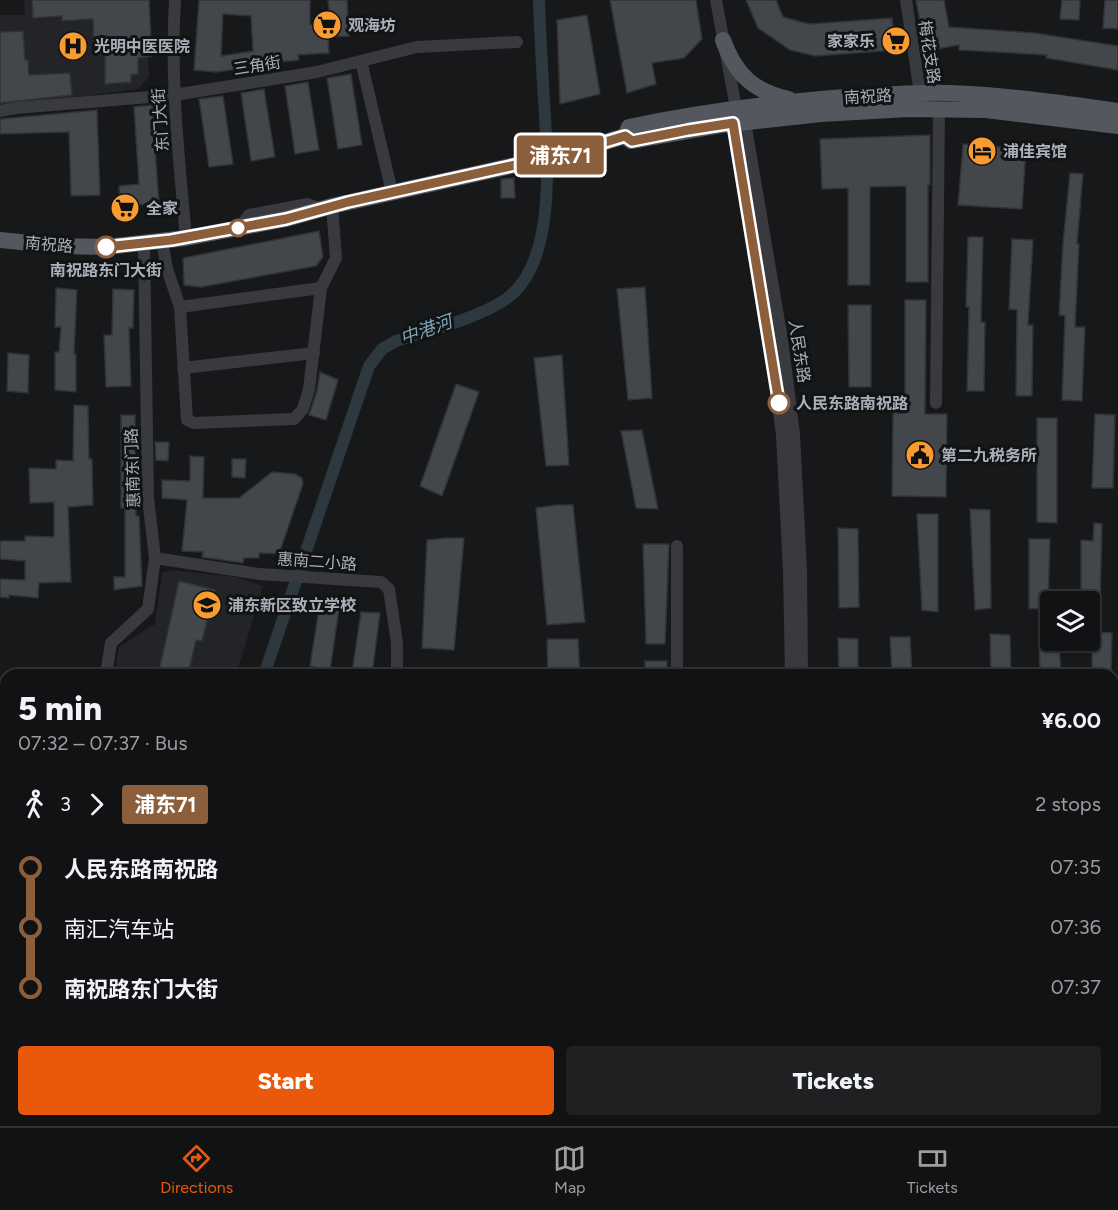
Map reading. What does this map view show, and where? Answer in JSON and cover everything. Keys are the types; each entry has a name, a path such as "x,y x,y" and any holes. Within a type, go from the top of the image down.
{"main road":[{"path":"723,40 729,57 741,75 772,96 799,101"},
{"name":"南祝路","path":"738,118 831,113 927,104 987,95 1118,111"},
{"name":"南祝路","path":"0,240 106,247 186,238 286,219 327,207 569,153 625,136 632,141 688,130 799,101 927,104 1118,126"}],"street":[{"name":"东门大街","path":"175,0 172,48 174,95 186,238"},
{"name":"人民东路","path":"716,0 782,339 793,424 801,571 802,669"},
{"name":"梅花支路","path":"906,0 927,104 936,403"},
{"name":"三角街","path":"0,111 174,95 296,75 423,46 517,42"},
{"path":"361,61 392,192"},
{"name":"人民东路","path":"738,118 782,435 789,571 791,669"},
{"path":"162,241 167,269 180,307 187,420 194,423 294,418 303,409 309,389 321,288 336,258 327,207"},
{"name":"惠南东门路","path":"107,669 111,643 148,609 155,558 148,498 144,243"},
{"path":"180,307 321,288"},
{"path":"183,368 314,352"},
{"path":"677,546 677,669"},
{"name":"惠南二小路","path":"155,558 259,574 381,582 390,589 397,643 397,669"}],"shaded area":[{"name":"光明中医医院","path":"24,0 144,0 149,77 138,89 0,107 0,15 25,15"},
{"name":"浦东新区致立学校","path":"172,570 236,577 263,586 238,669 115,669 119,647 155,624 162,573"}],"building":[{"path":"32,0 149,0 152,56 138,58 138,74 131,75 131,82 105,84 105,54 94,55 93,19 62,21 62,16 33,18"},
{"path":"199,0 310,0 310,25 330,23 328,0 347,0 349,36 328,37 329,53 298,55 299,60 245,65 245,68 216,72 194,70","holes":["223,14 251,16 253,51 221,56"]},
{"path":"610,0 696,0 702,39 684,58 652,63 656,84 627,93"},
{"path":"746,0 776,0 783,17 809,24 892,18 895,50 815,56 790,50 758,28"},
{"path":"916,0 944,0 949,27 1035,33 1118,46 1118,70 1046,58 1047,55 959,50 959,45 925,51"},
{"path":"1062,0 1080,0 1079,20 1060,19"},
{"path":"1105,0 1118,0 1118,29 1103,28"},
{"path":"587,15 600,94 560,104 557,20"},
{"path":"23,31 25,60 28,60 29,75 70,73 72,95 0,103 0,32"},
{"path":"351,74 362,145 338,149 327,78"},
{"path":"308,82 319,150 295,154 285,86"},
{"path":"264,89 275,157 251,161 241,93"},
{"path":"223,96 233,164 209,167 199,99"},
{"path":"152,105 159,204 120,206 119,186 139,184 134,107"},
{"path":"97,110 100,195 71,196 69,132 0,134 0,119"},
{"path":"930,135 928,282 906,282 906,186 870,187 870,285 848,285 848,188 822,189 820,139"},
{"path":"963,144 1026,149 1022,209 958,205"},
{"path":"1070,173 1083,174 1077,244 1079,244 1075,327 1085,327 1082,401 1062,400 1065,316 1059,315"},
{"path":"514,178 515,198 501,198 501,179"},
{"path":"319,231 323,257 316,266 201,287 184,285 183,258"},
{"path":"968,237 983,237 981,322 985,322 984,391 967,391"},
{"path":"1012,239 1033,240 1028,325 1033,325 1032,396 1016,396 1017,310 1009,309"},
{"path":"645,287 652,398 628,400 617,289"},
{"path":"56,288 77,290 74,354 76,354 76,392 55,390 55,352 59,352 61,327 55,327"},
{"path":"113,289 134,290 133,328 129,328 131,386 106,387 104,335 112,335"},
{"name":"第二九税务所","path":"905,300 926,300 925,414 947,414 946,497 892,496 893,413 905,413"},
{"path":"848,305 871,305 871,387 849,387"},
{"path":"8,353 29,355 28,393 7,391"},
{"path":"562,355 569,465 546,466 534,358"},
{"path":"320,372 338,380 326,420 309,415 317,391"},
{"path":"456,384 479,392 442,496 420,486"},
{"path":"74,405 88,406 93,505 68,507 71,582 39,583 38,598 9,595 9,598 0,597 0,579 25,580 25,561 0,559 0,541 25,541 25,536 54,537 54,502 30,503 29,468 56,469 56,460 73,461"},
{"path":"1095,414 1115,415 1113,488 1092,488"},
{"path":"121,415 135,415 136,516 139,516 142,586 114,590 114,577 125,577 125,508 121,508"},
{"path":"1037,418 1057,418 1057,523 1037,522"},
{"path":"642,430 658,509 636,508 621,431"},
{"path":"155,442 169,442 168,461 156,460"},
{"path":"190,456 204,457 203,498 239,498 272,472 295,474 302,478 303,484 279,554 259,553 259,558 244,558 243,563 202,557 203,552 182,551 187,500 162,498 162,480 190,481"},
{"path":"232,459 246,459 245,478 232,477"},
{"path":"573,505 585,622 547,625 536,508"},
{"path":"970,509 990,510 991,608 975,610"},
{"path":"917,514 938,514 938,612 922,610"},
{"path":"1094,523 1102,524 1100,605 1100,591 1081,591 1081,540 1093,541"},
{"path":"838,528 858,529 859,607 839,608"},
{"path":"464,538 454,650 422,648 427,540"},
{"path":"1029,539 1050,539 1048,591 1040,591 1040,608 1029,609"},
{"path":"643,544 669,544 665,644 646,644"},
{"path":"179,581 215,590 202,641 196,640 189,669 159,669"},
{"path":"319,609 339,609 330,669 310,666"},
{"path":"361,612 380,613 373,669 353,669"},
{"path":"1100,632 1112,633 1111,669 1092,669 1092,651 1100,651"},
{"path":"990,634 1010,635 1011,669 991,669"},
{"path":"1039,634 1040,651 1060,651 1061,669 1040,669"},
{"path":"890,637 910,637 912,669 892,669"},
{"path":"838,638 858,639 858,669 839,669"},
{"path":"578,639 580,669 548,669 547,640"},
{"path":"645,661 667,661 667,669 645,669"}],"waterway":[{"name":"中港河","path":"266,669 369,366 382,349 396,341 456,322 486,310 510,296 525,279 536,257 546,204 547,176 539,0"}],"bus line":[{"name":"浦东71","path":"106,247 171,240 286,219 348,202 569,153 625,136 632,141 733,123 779,403"}],"place":[{"name":"观海坊","path":"327,25"},
{"name":"家家乐","path":"896,41"},
{"name":"光明中医医院","path":"73,46"},
{"name":"浦佳宾馆","path":"982,151"},
{"name":"全家","path":"125,208"},
{"name":"南祝路东门大街","path":"106,247"},
{"name":"人民东路南祝路","path":"779,403"},
{"name":"第二九税务所","path":"920,455"},
{"name":"浦东新区致立学校","path":"207,605"}]}
